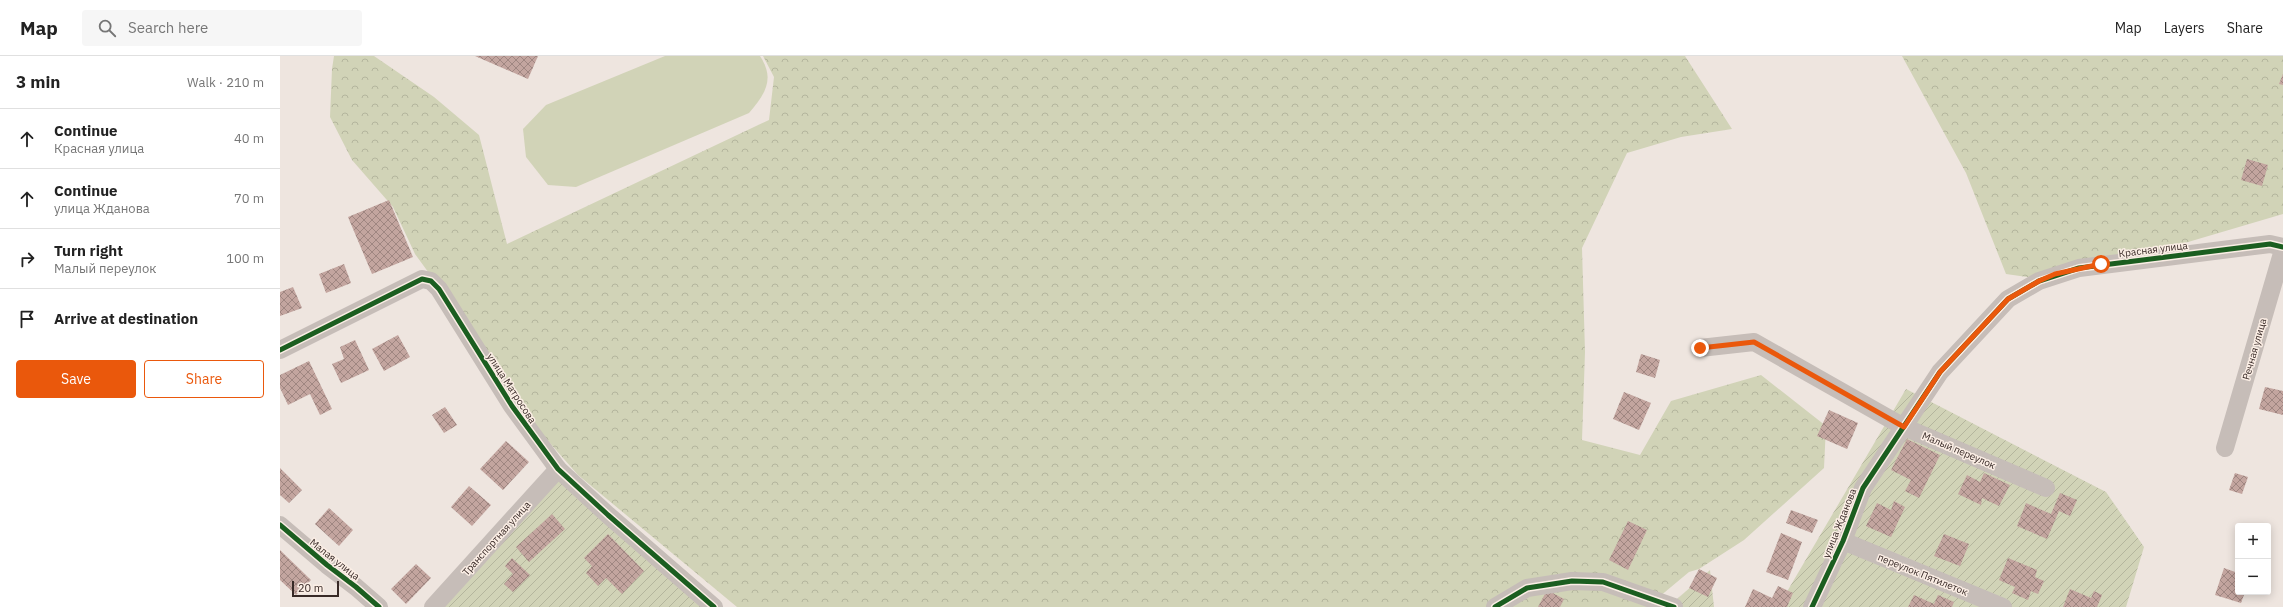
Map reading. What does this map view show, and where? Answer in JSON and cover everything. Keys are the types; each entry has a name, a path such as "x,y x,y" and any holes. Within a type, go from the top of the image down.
{"street":[{"name":"Красная улица","path":"2008,299 2039,281 2079,268 2270,244 2283,247"},
{"name":"Речная улица","path":"2225,448 2283,250"},
{"name":"улица Матросова","path":"280,350 336,323 408,285 422,279 431,281 439,289 512,406 558,469 608,515 714,607"},
{"name":"улица Жданова","path":"1812,607 1843,541 1863,488 1940,372 2008,299"},
{"name":"Малый переулок","path":"1700,348 1754,342 1904,427 2046,488"},
{"name":"Транспортная улица","path":"433,607 558,469"},
{"name":"Малая улица","path":"280,525 380,607"},
{"name":"переулок Пятилеток","path":"1843,541 2003,607"},
{"path":"1495,607 1527,588 1572,581 1603,582 1674,607"}],"green space":[{"path":"334,56 374,56 434,97 479,135 507,244 769,120 774,77 763,56 1685,56 1732,129 1681,137 1627,153 1582,248 1585,352 1582,440 1640,455 1671,401 1761,375 1826,426 1824,468 1744,540 1699,569 1689,572 1647,607 737,607 578,475 513,401 469,328 415,254 393,207 352,160 330,117"},
{"path":"665,56 760,56 765,65 768,80 759,100 749,113 576,187 548,185 526,157 523,129 546,105"},
{"path":"1902,56 2283,56 2283,214 2056,281 2006,274 1966,173"},
{"path":"1906,389 2106,492 2144,547 2126,607 1778,607"},
{"path":"556,474 708,607 443,607"},
{"path":"1710,570 1714,607 1668,607"}],"building":[{"path":"475,56 538,56 528,79"},
{"path":"2283,74 2283,85 2279,84"},
{"path":"2247,159 2268,165 2262,186 2241,180"},
{"path":"389,200 413,257 372,274 348,217"},
{"path":"344,264 351,283 326,293 319,274"},
{"path":"293,287 302,308 280,316 280,292"},
{"path":"398,335 410,357 384,371 372,349"},
{"path":"355,340 369,370 341,383 332,364 344,359 340,347"},
{"path":"1641,354 1660,360 1655,378 1636,372"},
{"path":"309,361 332,409 320,415 310,394 288,405 280,388 280,375"},
{"path":"2265,387 2283,391 2283,415 2259,409"},
{"path":"1624,392 1651,403 1639,430 1613,419"},
{"path":"445,407 457,425 444,433 432,415"},
{"path":"1829,410 1858,423 1847,449 1817,436"},
{"path":"1907,439 1940,455 1919,498 1905,491 1911,480 1891,470"},
{"path":"506,441 529,462 503,490 480,469"},
{"path":"280,468 302,490 289,503 280,495"},
{"path":"1984,473 2010,485 1999,506 1982,498 1981,505 1958,494 1967,475 1980,482"},
{"path":"2235,473 2248,477 2242,494 2229,490"},
{"path":"469,486 491,505 472,526 451,507"},
{"path":"2060,493 2077,500 2070,516 2059,511 2047,539 2017,526 2026,503 2051,514"},
{"path":"1894,501 1905,507 1891,537 1866,526 1877,503 1891,510"},
{"path":"329,508 353,530 339,546 315,524"},
{"path":"1791,510 1818,520 1812,533 1786,523"},
{"path":"552,514 565,529 529,562 516,547"},
{"path":"1628,521 1647,530 1628,570 1609,560"},
{"path":"1781,533 1802,542 1788,580 1766,572"},
{"path":"608,534 644,571 622,594 606,578 598,586 586,573 592,566 584,558"},
{"path":"1944,534 1969,544 1960,566 1934,556"},
{"path":"280,550 311,580 296,595 280,580"},
{"path":"512,558 530,575 513,592 504,584 513,574 505,566"},
{"path":"2008,558 2037,570 2035,577 2044,581 2038,594 2031,591 2028,600 2012,593 2015,587 1999,580"},
{"path":"416,564 431,578 406,604 391,589"},
{"path":"2224,568 2235,572 2235,595 2244,595 2241,603 2215,595"},
{"path":"1699,569 1717,578 1708,597 1689,588"},
{"path":"1778,586 1793,593 1787,607 1745,607 1753,589 1772,598"},
{"path":"2070,589 2091,598 2094,591 2102,595 2097,607 2063,607"},
{"path":"1547,590 1564,599 1560,607 1538,607"},
{"path":"1914,595 1934,604 1938,595 1954,602 1952,607 1908,607"}],"cycle path":[{"path":"1812,607 1843,541 1863,488 1940,372 2008,299 2039,281 2079,268 2270,244 2283,247"},
{"path":"280,350 422,279 431,281 439,289 512,406 558,469 608,515 714,607"},
{"path":"280,525 379,607"},
{"path":"1495,607 1527,588 1572,581 1603,582 1674,607"}],"route":[{"path":"1700,348 1754,342 1904,427 1940,372 2008,299 2039,281 2055,274 2101,264"}]}
